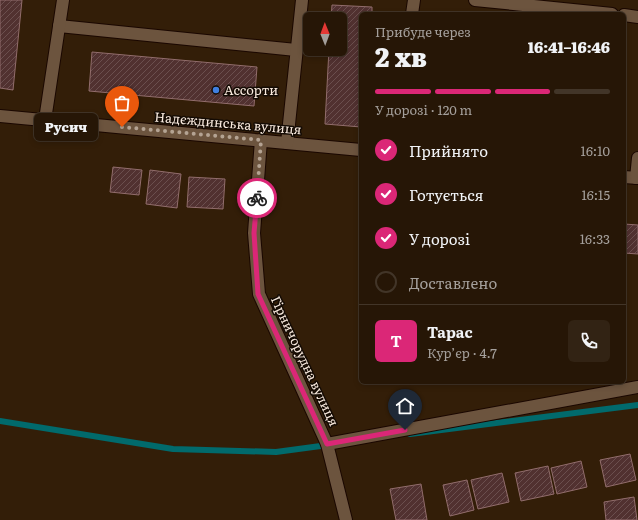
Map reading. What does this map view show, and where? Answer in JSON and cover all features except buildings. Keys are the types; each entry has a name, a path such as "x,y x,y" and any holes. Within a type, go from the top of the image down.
{"street":[{"path":"45,120 63,0"},
{"path":"287,143 302,0"},
{"path":"412,12 414,0"},
{"path":"475,0 597,12"},
{"path":"626,15 638,17"},
{"path":"59,26 296,50"},
{"name":"Надєждинська вулиця","path":"0,116 359,150"},
{"name":"Гірничорудна вулиця","path":"261,140 254,233 258,294 327,444 343,518"},
{"path":"633,178 638,158"},
{"path":"327,444 638,387"}],"waterway":[{"path":"410,434 638,405"},
{"path":"0,421 173,449 276,452 328,445"}],"way so far":[{"path":"122,127 261,140 257,198"}],"place":[{"name":"Ассорти","path":"216,90"},
{"name":"Русич","path":"122,127"}],"route":[{"path":"257,198 254,233 258,294 327,444 405,430"}]}
